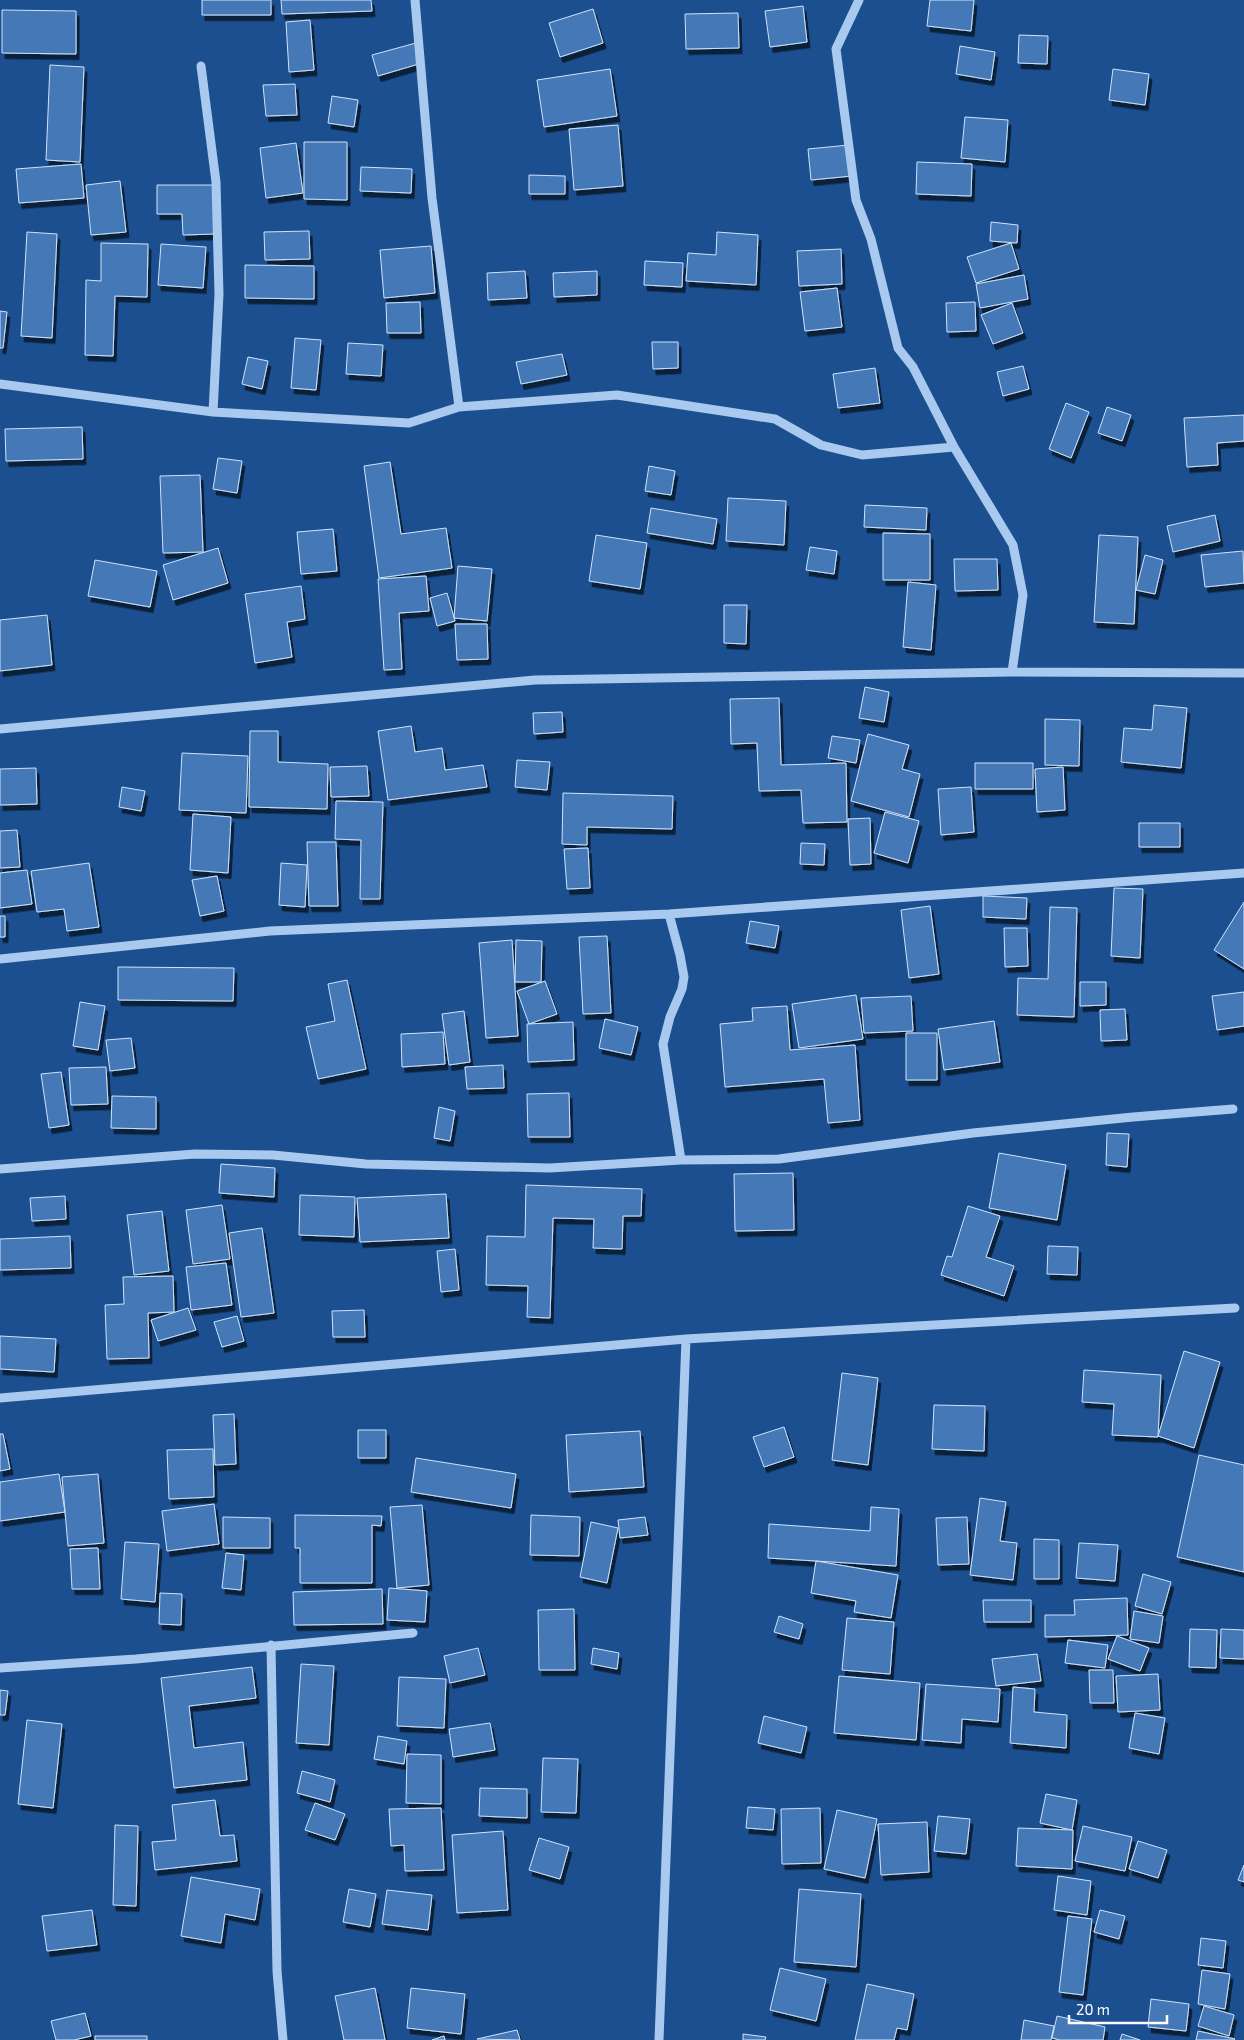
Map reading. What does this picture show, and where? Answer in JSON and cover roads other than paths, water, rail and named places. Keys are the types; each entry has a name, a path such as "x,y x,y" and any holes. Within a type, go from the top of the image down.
{"street":[{"path":"415,0 432,198 459,407"},
{"path":"859,0 836,49 856,200 871,239 898,348 914,367 954,447 1013,545 1023,595 1012,672"},
{"path":"201,66 216,182 219,294 213,412"},
{"path":"0,384 213,412 409,422 459,407 617,395 775,419 821,445 862,455 954,447"},
{"path":"0,728 535,680 1012,672 1244,673"},
{"path":"0,959 270,931 669,914 1244,873"},
{"path":"669,914 684,977 682,989 670,1017 663,1044 681,1160"},
{"path":"0,1169 195,1154 273,1155 366,1164 550,1168 681,1160 778,1159 973,1133 1233,1109"},
{"path":"0,1398 686,1338 1235,1308"},
{"path":"659,2040 686,1338"},
{"path":"0,1668 136,1659 413,1633"},
{"path":"271,1645 277,1971 283,2040"}]}
